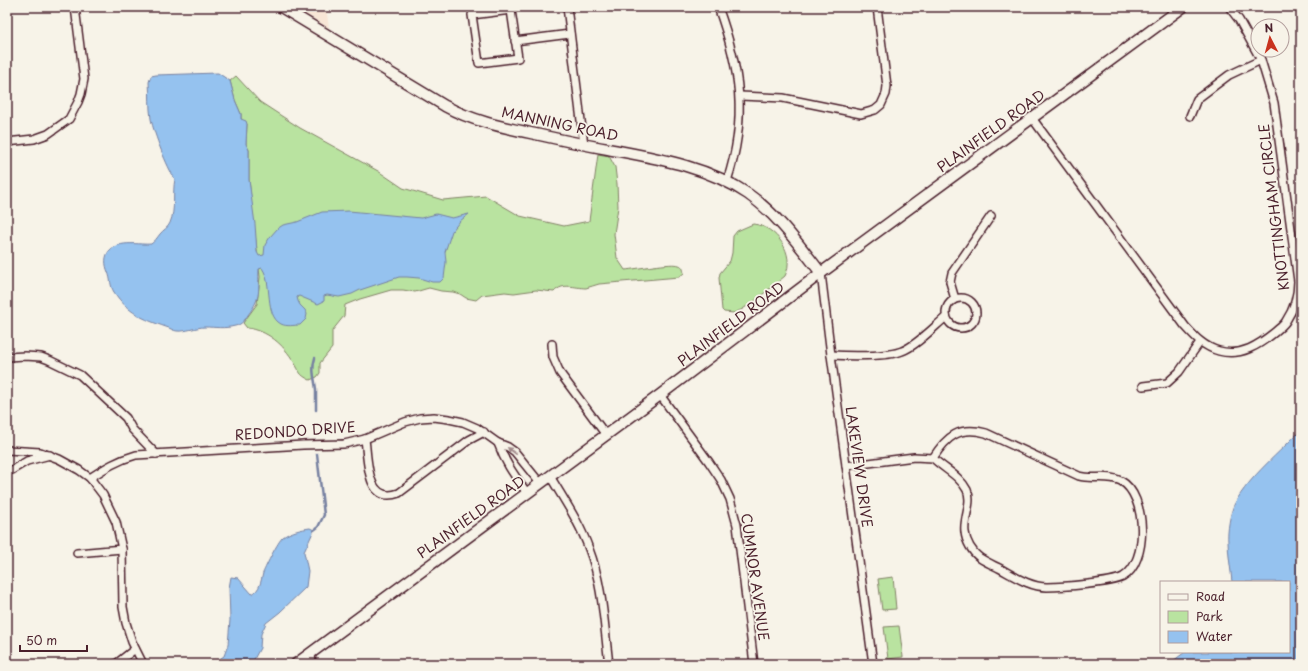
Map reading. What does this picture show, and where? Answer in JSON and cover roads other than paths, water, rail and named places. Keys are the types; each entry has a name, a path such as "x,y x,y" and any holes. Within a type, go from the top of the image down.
{"main road":[{"name":"MANNING ROAD","path":"281,7 463,116 482,122 584,145 666,161 695,169 727,181 748,194 776,217 821,273"},
{"name":"PLAINFIELD ROAD","path":"296,664 660,395 821,273 1183,7"}],"street":[{"path":"7,142 41,137 55,130 69,119 81,94 84,79 75,7"},
{"path":"567,7 584,145"},
{"path":"718,7 728,35 740,96 737,143 727,181"},
{"path":"740,96 783,98 861,114 875,110 884,100 887,86 877,7"},
{"name":"KNOTTINGHAM CIRCLE","path":"1032,118 1185,326 1200,342 1214,350 1227,353 1249,349 1266,339 1286,323 1297,297 1298,281 1278,122 1271,91 1261,60 1249,37 1229,7"},
{"path":"511,10 515,41 518,58 479,63 472,15 511,10"},
{"path":"515,41 570,34"},
{"path":"1190,116 1197,99 1228,75 1261,60"},
{"path":"955,300 950,282 952,273 991,216"},
{"name":"LAKEVIEW DRIVE","path":"821,273 873,664"},
{"path":"965,298 973,303 977,312 975,322 967,328 957,328 949,322 946,317 947,307 950,302 955,300 965,298"},
{"path":"831,355 871,355 902,352 946,317"},
{"path":"1143,386 1167,382 1179,372 1200,342"},
{"path":"552,344 553,357 560,373 606,435"},
{"path":"7,357 41,357 80,375 126,418 132,429 156,454"},
{"name":"CUMNOR AVENUE","path":"660,395 709,462 721,480 730,499 736,525 754,664"},
{"name":"REDONDO DRIVE","path":"90,478 105,467 120,459 136,455 296,445 344,444 365,439 405,422 420,418 434,417 463,422 484,432 498,443 515,452 540,483"},
{"path":"846,466 914,457 933,458 960,480 968,492 969,497 965,530 971,548 980,558 1026,582 1041,587 1047,588 1112,580 1123,577 1129,572 1137,560 1141,521 1139,509 1128,486 1121,482 1104,477 1086,478 1079,476 986,433 976,431 961,432 952,436 940,447 933,458"},
{"path":"365,439 372,483 380,494 389,496 399,494 469,440 484,432"},
{"path":"498,443 508,467 527,493"},
{"path":"7,450 40,452 50,455 79,470 90,478 102,495 120,535 122,549 123,607 126,624 135,649 143,664"},
{"path":"7,470 12,470 27,461 50,455"},
{"path":"550,476 574,516 590,549 600,590 609,664"},
{"path":"77,553 122,549"},
{"path":"116,664 135,649"},
{"path":"311,653 312,664"}],"water":[{"path":"218,73 230,81 235,100 241,114 241,119 246,121 247,124 246,144 249,150 249,180 257,252 259,256 264,255 265,245 277,229 283,225 297,222 322,212 349,211 421,218 436,214 452,218 469,214 460,221 452,231 445,252 446,262 444,278 440,282 432,282 419,278 399,277 352,294 339,297 324,296 324,301 318,304 299,296 297,297 298,301 307,314 306,319 300,325 283,325 276,320 272,314 267,282 262,268 259,269 258,293 255,303 241,323 231,327 202,327 184,331 176,331 143,318 125,305 119,299 112,287 106,264 108,252 114,247 124,244 151,244 167,228 173,212 175,179 161,150 151,119 149,82 151,76"},
{"path":"1301,430 1301,658 1296,664 1169,664 1184,653 1290,653 1290,581 1232,581 1228,552 1229,522 1235,503 1248,484"},
{"path":"310,528 314,530 304,552 308,571 306,587 266,623 261,634 260,648 252,663 212,664 224,656 228,645 230,620 229,588 231,577 238,578 252,594 258,588 263,573 281,539 293,532"}],"waterway":[{"path":"315,358 313,370 316,390 316,410"},
{"path":"314,530 318,527 324,515 317,454"}]}
